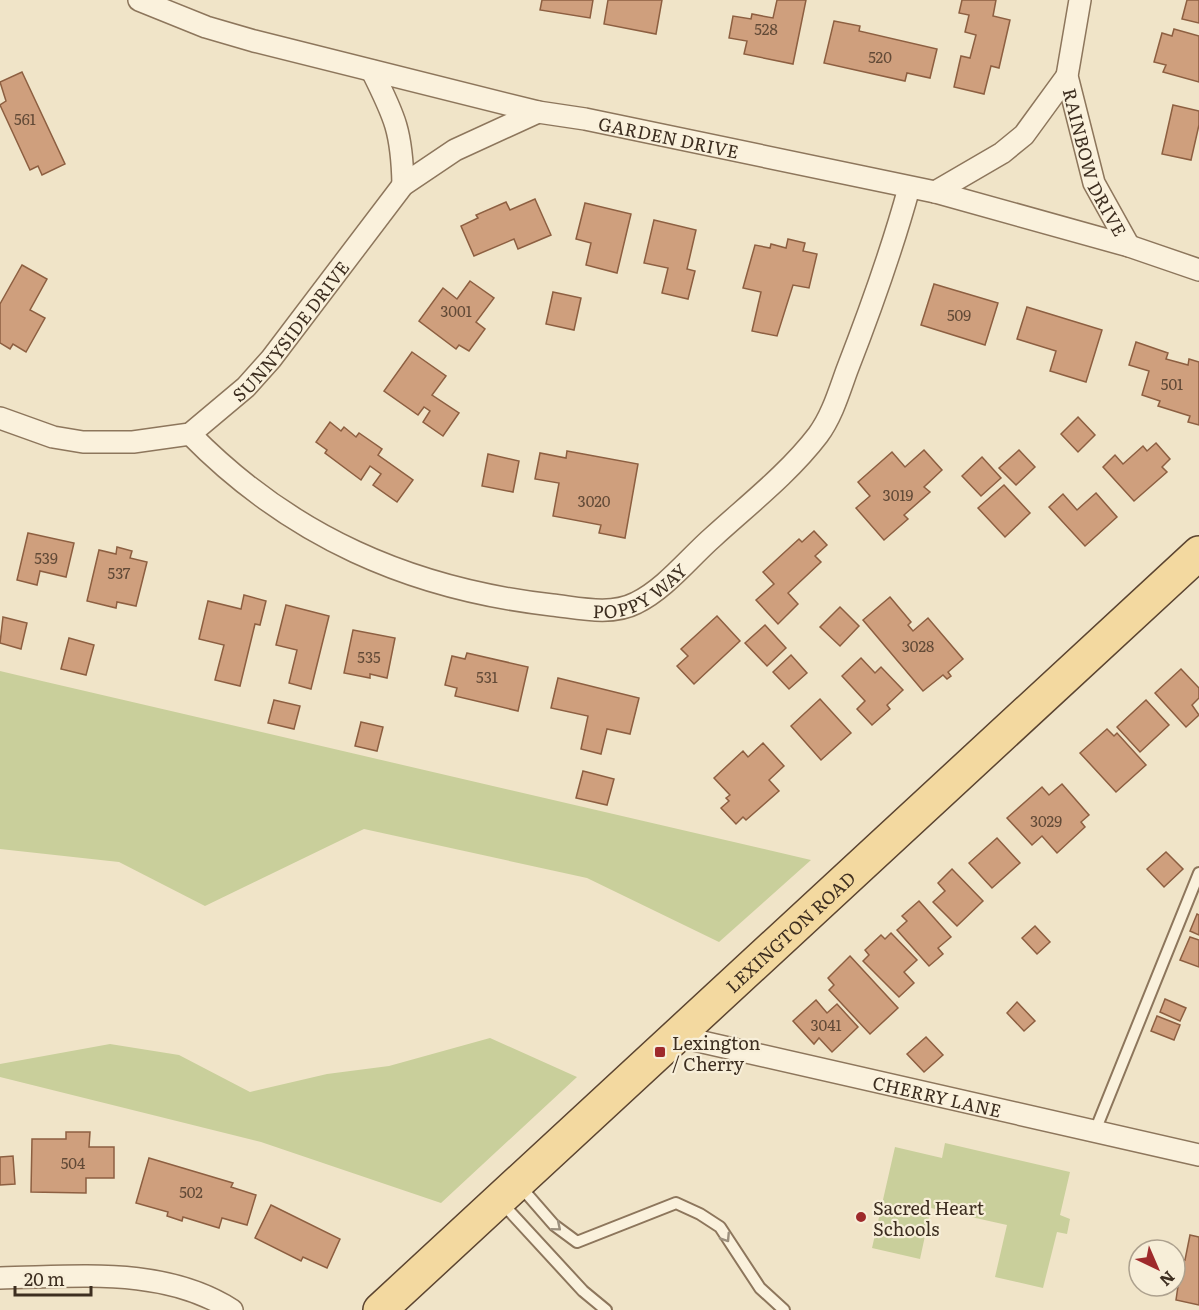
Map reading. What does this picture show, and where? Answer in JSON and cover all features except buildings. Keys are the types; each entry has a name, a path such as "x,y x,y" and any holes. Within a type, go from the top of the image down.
{"main road":[{"name":"LEXINGTON ROAD","path":"380,1310 1199,553"}],"street":[{"name":"GARDEN DRIVE","path":"139,0 216,30 372,71 538,112 585,119 935,192 1129,246 1199,270"},
{"name":"RAINBOW DRIVE","path":"1080,0 1067,76 1094,183 1129,246"},
{"path":"372,71 396,121 402,151 403,185"},
{"name":"RAINBOW DRIVE","path":"935,192 1002,153 1024,135 1067,76"},
{"name":"SUNNYSIDE DRIVE","path":"190,434 246,387 271,359 403,185 455,150 538,112"},
{"name":"POPPY WAY","path":"190,434 225,469 259,495 330,540 373,561 471,594 594,610 629,606 656,589 786,470 818,435 829,415 861,334 909,188"},
{"path":"0,418 53,437 83,441 133,442 190,434"},
{"name":"CHERRY LANE","path":"676,1036 1199,1155"},
{"path":"0,1278 99,1276 153,1280 196,1291 232,1310"}],"lane":[{"path":"1095,1131 1199,873"},
{"path":"508,1192 583,1291 606,1310"},
{"path":"508,1192 577,1242 676,1203 700,1214 720,1227 760,1288 784,1310"}],"green space":[{"path":"0,671 811,860 719,942 587,878 364,829 205,906 119,862 0,849"},
{"path":"490,1038 577,1077 441,1203 261,1142 0,1077 0,1064 110,1044 179,1055 250,1092 327,1074 389,1066"},
{"path":"945,1143 1070,1172 1060,1215 1070,1219 1067,1234 1057,1232 1043,1288 995,1277 1007,1225 931,1208 920,1259 872,1248 895,1147 942,1158"}],"place":[{"name":"Lexington / Cherry","path":"660,1052"},
{"name":"Sacred Heart Schools","path":"861,1217"}]}
